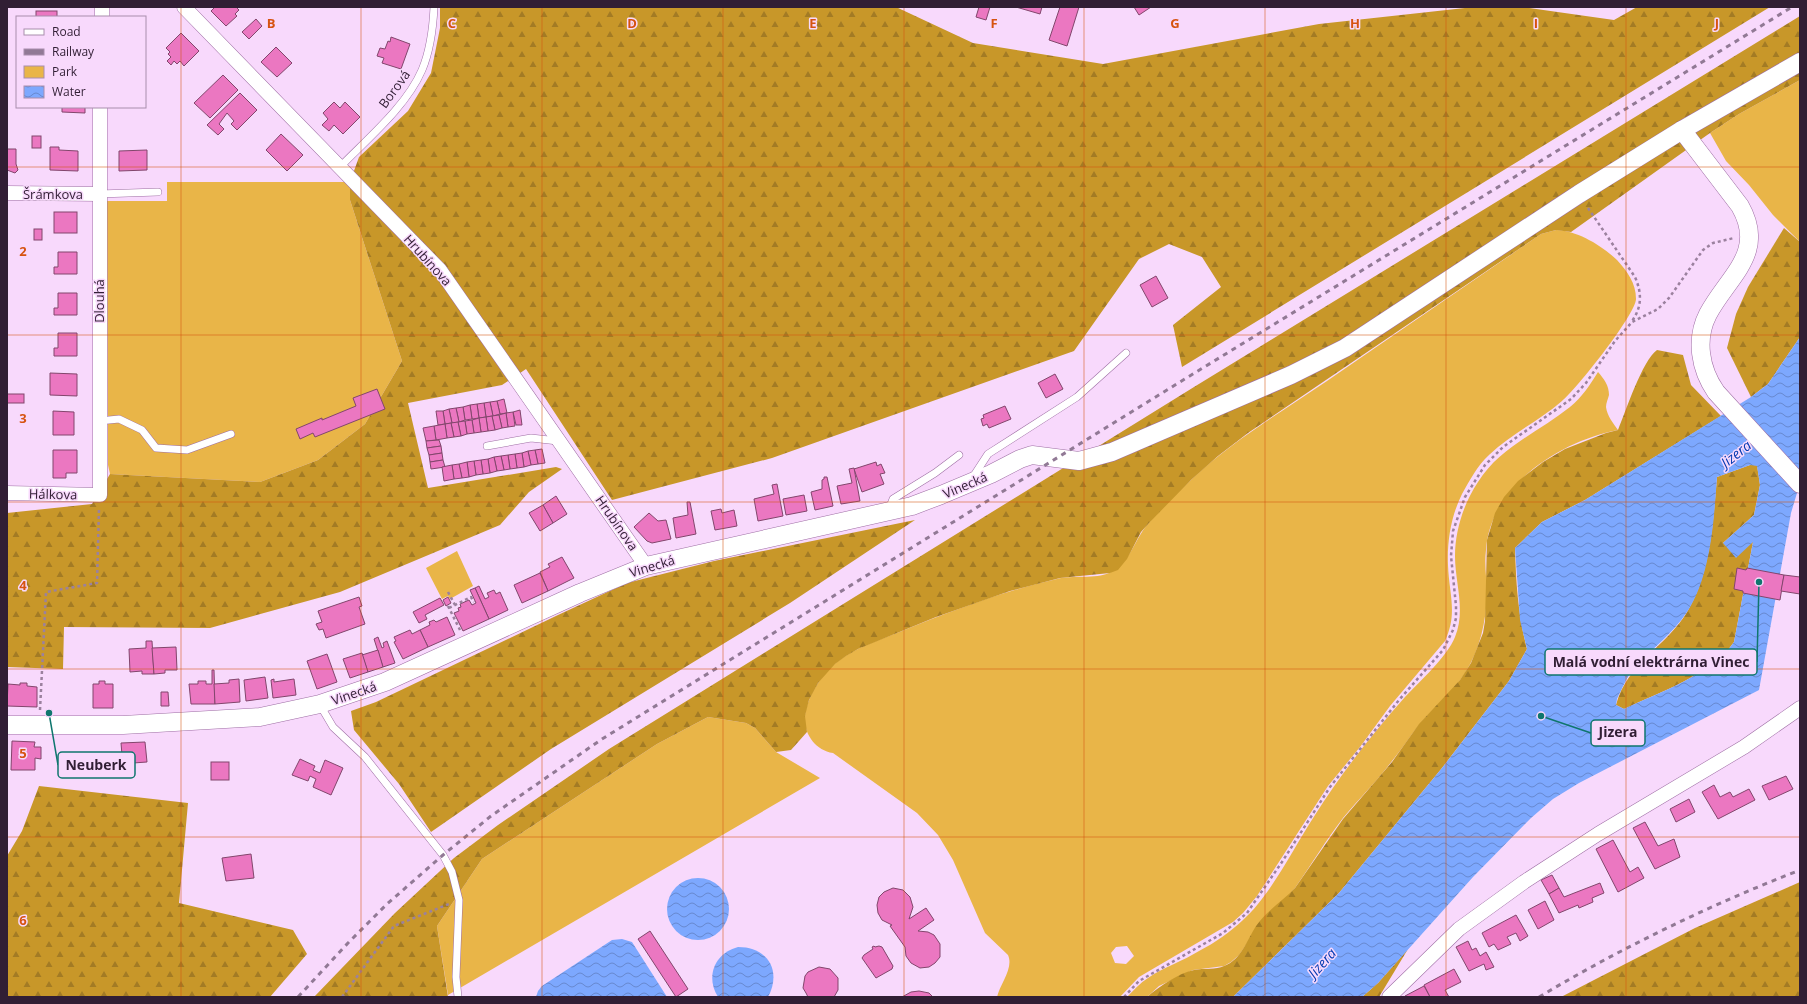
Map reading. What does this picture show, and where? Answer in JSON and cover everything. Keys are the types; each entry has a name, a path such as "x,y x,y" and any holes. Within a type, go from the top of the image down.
{"street":[{"name":"Hrubínova","path":"184,7 339,168 440,270 646,566"},
{"name":"Vinecká","path":"7,725 123,725 238,719 281,714 320,704 385,682 580,593 646,566 699,553 888,513 912,506 968,484 1020,459 1032,455 1079,462 1106,454 1291,375 1345,348 1579,194 1682,130 1800,62"},
{"name":"Dlouhá","path":"100,108 100,495"},
{"path":"1682,130 1740,206 1745,215 1750,234 1748,250 1742,264 1708,314 1704,325 1701,337 1701,359 1707,378 1711,385 1800,484"},
{"name":"Šrámkova","path":"7,193 99,194"},
{"name":"Hálkova","path":"7,493 100,495"},
{"path":"1389,997 1459,929 1524,882 1598,834 1744,747 1800,708"}],"lane":[{"name":"Borová","path":"339,168 400,106 422,70 433,28 434,7"},
{"path":"99,194 158,192"},
{"path":"968,484 988,454 1077,397 1126,353"},
{"path":"99,421 119,419 142,430 156,448 187,450 231,434"},
{"path":"487,446 531,438 560,442"},
{"path":"888,513 893,499 936,473 959,456"},
{"path":"320,704 333,727 365,757 443,855 452,872 459,900 456,977 458,997"}],"path":[{"path":"1124,997 1140,981 1223,933 1239,921 1258,898 1330,787 1449,640 1456,618 1451,556 1454,531 1465,497 1478,476 1493,456 1503,447 1559,409 1571,399 1586,383 1615,341 1632,322 1640,307 1640,292 1638,284 1635,277 1579,194"},
{"path":"1632,322 1658,309 1665,302 1703,250 1708,246 1713,243 1750,234"},
{"path":"40,726 46,592 97,583 100,495"},
{"path":"448,592 455,606"},
{"path":"467,645 449,607 455,606 471,597 474,602"},
{"path":"342,997 394,926 459,900"}],"green space":[{"path":"440,7 896,7 973,43 1103,64 1319,24 1474,7 1523,7 1614,20 1637,7 1770,7 1182,367 1173,325 1221,287 1202,257 1169,244 1139,259 1074,351 772,458 612,500 526,369 502,385 408,403 428,488 556,467 562,469 529,492 500,525 340,592 210,628 64,627 63,669 7,667 7,513 92,504 110,474 260,482 318,460 365,424 402,361 350,200 350,182 359,157 408,111 431,73 440,28"},
{"path":"1800,16 1800,80 1739,114 1710,133 1571,232 1556,230 1541,234 1248,433 1218,456 1191,480 1149,523 1141,532 1127,559 1118,570 1110,573 1060,578 1010,591 936,617 858,649 835,664 818,683 809,700 805,716 807,732 791,750 776,752 755,728 746,723 708,717 657,744 482,859 437,926 448,997 314,997 395,913 454,858 498,825 609,749 1194,387"},
{"path":"1800,80 1800,242 1773,215 1749,185 1726,161 1710,133 1739,114"},
{"path":"167,182 350,182 350,200 402,361 365,424 318,460 260,482 110,474 108,465 107,201 167,201"},
{"path":"1784,228 1800,242 1800,337 1768,384 1751,397 1727,348 1736,314 1748,287"},
{"path":"1556,230 1573,233 1604,249 1617,260 1627,273 1633,283 1636,299 1626,320 1616,335 1579,383 1562,401 1489,455 1477,468 1462,494 1452,520 1449,538 1448,565 1452,612 1449,631 1445,641 1390,706 1360,747 1328,786 1257,896 1243,913 1233,922 1139,977 1120,997 997,997 1008,971 1008,955 985,933 953,860 938,835 917,813 833,753 821,748 808,734 805,715 809,700 816,686 831,667 844,657 860,648 959,609 1017,589 1063,578 1104,575 1116,569 1127,558 1147,525 1157,513 1191,480 1223,453 1257,428 1541,234","holes":["1127,946 1134,956 1126,964 1115,963 1111,953 1116,947"]},
{"path":"1657,350 1683,355 1691,385 1721,416 1585,500 1542,522 1515,548 1518,599 1521,624 1527,649 1509,681 1442,768 1339,893 1233,997 1147,997 1181,974 1194,970 1221,967 1235,959 1260,921 1295,888 1343,819 1392,762 1419,724 1460,680 1471,663 1483,633 1485,621 1487,540 1495,513 1504,497 1518,481 1543,462 1565,449 1606,433 1618,430 1640,375 1651,356"},
{"path":"1598,372 1607,385 1609,395 1606,407 1611,420 1618,430 1573,444 1552,456 1532,470 1514,487 1500,506 1490,527 1485,556 1487,595 1484,625 1475,655 1460,680 1419,725 1374,783 1343,818 1295,888 1286,898 1267,914 1239,955 1224,966 1193,970 1159,986 1147,997 1127,997 1142,982 1154,974 1193,955 1233,929 1263,898 1282,870 1315,815 1357,754 1405,697 1440,661 1451,645 1455,637 1460,617 1455,566 1455,546 1461,517 1468,499 1478,482 1497,459 1509,449 1570,407 1586,391"},
{"path":"1750,465 1757,465 1760,485 1754,515 1723,543 1753,542 1734,642 1713,664 1684,682 1624,709 1616,705 1621,690 1629,678 1638,666 1679,624 1695,597 1710,546 1717,477"},
{"path":"915,520 790,603 551,749 431,832 399,784 354,730 351,711 376,702 627,583 714,561"},
{"path":"457,551 473,586 450,599 448,596 442,599 426,568"},
{"path":"708,717 746,723 755,728 776,752 820,778 448,995 437,926 482,859 657,744"},
{"path":"39,786 188,803 179,903 293,930 307,954 270,997 7,997 7,856 22,831"},
{"path":"1800,882 1800,997 1561,997 1695,928"},
{"path":"1408,949 1379,997 1362,997 1378,983"}],"water":[{"path":"1800,337 1800,483 1791,513 1759,690 1579,783 1553,799 1531,818 1473,877 1378,983 1362,997 1233,997 1339,893 1442,768 1509,681 1527,649 1520,620 1515,548 1542,522 1585,500 1751,397 1768,384","holes":["1750,465 1757,466 1760,485 1754,515 1723,543 1736,558 1753,542 1734,642 1713,664 1684,682 1624,709 1616,705 1617,699 1632,671 1675,627 1687,612 1695,598 1701,582 1710,547 1717,477"]},
{"path":"692,878 704,878 720,887 727,897 729,909 727,921 720,931 704,940 692,940 681,935 672,926 667,915 667,903 672,892 681,883"},
{"path":"622,939 632,942 667,997 536,997 542,986 612,940"},
{"path":"738,947 757,951 770,962 773,970 773,978 772,987 768,997 718,997 712,981 714,966 723,954"}],"building":[{"path":"215,7 236,7 239,10 235,14 237,16 226,26 211,11"},
{"path":"979,7 990,7 986,20 976,17"},
{"path":"1016,7 1042,7 1040,14"},
{"path":"1060,7 1079,7 1067,46 1049,40"},
{"path":"1134,7 1151,7 1139,15"},
{"path":"36,11 57,11 57,16 36,16"},
{"path":"256,19 262,26 249,39 242,32"},
{"path":"181,33 199,51 184,66 180,61 177,64 174,61 171,65 167,61 171,57 168,54 170,52 166,48"},
{"path":"391,37 410,44 401,69 382,63 384,58 377,56 380,48 385,49 388,41 390,42"},
{"path":"276,47 292,63 277,77 261,62"},
{"path":"223,75 238,90 210,118 194,103"},
{"path":"240,93 257,110 237,130 231,124 234,121 227,113 219,124 224,129 218,135 207,125"},
{"path":"334,102 340,108 345,102 360,117 343,134 334,125 329,131 322,125 328,119 323,113"},
{"path":"62,108 85,108 85,113 62,112"},
{"path":"281,134 303,155 287,171 266,150"},
{"path":"32,136 41,136 41,148 32,148"},
{"path":"50,147 59,147 59,150 78,151 78,171 50,170"},
{"path":"7,149 16,149 16,164 18,170 15,173 7,170"},
{"path":"147,150 147,170 119,171 119,151"},
{"path":"54,212 77,212 77,233 54,233"},
{"path":"34,229 42,229 42,240 34,240"},
{"path":"58,252 77,252 77,274 54,274 54,267 58,267"},
{"path":"1156,276 1168,298 1152,307 1140,285"},
{"path":"58,293 77,293 77,315 54,315 54,308 58,308"},
{"path":"58,333 77,333 77,356 54,356 54,348 58,348"},
{"path":"50,373 77,374 77,396 50,395"},
{"path":"1055,374 1063,389 1046,398 1038,383"},
{"path":"377,389 385,409 315,437 313,433 300,439 296,429 356,406 353,398"},
{"path":"7,394 24,394 24,403 7,403"},
{"path":"504,399 507,413 500,414 497,401"},
{"path":"497,401 500,414 493,416 490,402"},
{"path":"490,402 493,416 486,417 484,403"},
{"path":"484,403 486,417 479,418 477,404"},
{"path":"477,404 479,418 472,419 470,405"},
{"path":"470,405 472,419 465,420 463,407"},
{"path":"1005,406 1011,419 989,428 987,424 983,426 981,419 984,418 983,415"},
{"path":"463,407 465,420 459,422 456,408"},
{"path":"456,408 459,422 452,423 449,409"},
{"path":"449,409 452,423 445,424 443,411"},
{"path":"520,410 522,425 516,425 513,412"},
{"path":"53,411 74,412 74,435 53,435"},
{"path":"436,411 443,411 445,424 438,425"},
{"path":"513,412 515,426 508,427 506,413"},
{"path":"506,413 508,427 502,428 499,415"},
{"path":"499,415 502,428 495,430 492,416"},
{"path":"492,416 495,430 488,431 486,417"},
{"path":"486,417 488,431 481,432 479,418"},
{"path":"479,418 481,432 474,433 472,420"},
{"path":"472,420 474,433 467,434 465,421"},
{"path":"465,421 467,434 461,436 458,422"},
{"path":"458,422 461,436 454,437 451,423"},
{"path":"451,423 454,437 447,438 445,424"},
{"path":"445,424 447,438 436,440 434,426"},
{"path":"434,426 436,440 426,441 423,428"},
{"path":"439,440 441,446 427,448 426,441"},
{"path":"441,446 442,453 429,455 427,448"},
{"path":"542,449 545,463 538,464 535,450"},
{"path":"53,450 77,450 77,473 66,473 66,478 53,478"},
{"path":"535,450 538,464 531,465 528,451"},
{"path":"528,451 531,465 524,467 522,453"},
{"path":"442,453 443,460 430,462 429,455"},
{"path":"522,453 524,467 517,468 515,454"},
{"path":"515,454 517,468 510,469 508,455"},
{"path":"508,455 510,469 504,470 501,456"},
{"path":"501,456 504,470 497,471 494,457"},
{"path":"494,457 497,471 490,473 488,459"},
{"path":"488,459 490,473 483,474 481,460"},
{"path":"443,460 445,467 431,469 430,462"},
{"path":"481,460 483,474 476,475 474,461"},
{"path":"474,461 476,475 469,477 467,462"},
{"path":"467,462 469,477 462,478 459,464"},
{"path":"876,462 877,466 881,464 885,473 880,474 884,484 862,492 854,469"},
{"path":"459,464 462,478 454,479 452,465"},
{"path":"452,465 454,479 444,481 442,467"},
{"path":"854,468 860,501 841,504 837,486 852,483 849,469"},
{"path":"824,477 827,477 833,506 815,510 811,492 822,489 822,480"},
{"path":"777,484 783,516 758,521 754,499 774,494 772,485"},
{"path":"804,495 807,511 786,515 783,499"},
{"path":"556,496 567,514 553,523 543,505"},
{"path":"687,502 690,502 696,534 676,538 673,518 688,515"},
{"path":"543,505 553,523 540,531 529,513"},
{"path":"721,509 722,513 734,510 737,526 715,530 711,511"},
{"path":"649,513 658,521 666,520 671,539 652,543 647,541 634,527"},
{"path":"562,557 574,578 548,591 540,572 550,567 548,564"},
{"path":"1737,568 1746,570 1747,568 1784,575 1780,600 1743,593 1743,591 1734,589"},
{"path":"540,573 548,591 522,603 514,585"},
{"path":"1784,575 1800,577 1800,594 1781,591"},
{"path":"479,586 485,599 489,597 487,593 494,590 496,594 500,592 508,610 489,619 475,588"},
{"path":"475,588 489,619 463,631 454,613 459,611 458,608 461,607 460,604 469,600 472,605 476,603 470,590"},
{"path":"359,597 362,606 359,607 365,624 326,638 323,629 319,630 316,624 322,622 318,611"},
{"path":"448,597 451,603 446,606 443,600"},
{"path":"440,598 444,605 425,615 427,619 419,623 413,612"},
{"path":"447,617 455,635 428,647 420,630 430,625 429,622 434,620 436,622"},
{"path":"410,630 412,634 420,630 428,647 403,659 394,642 396,641 394,637"},
{"path":"378,637 382,648 384,647 383,643 387,641 395,663 383,667 374,639"},
{"path":"146,641 152,641 154,674 142,674 142,671 130,672 129,649 146,648"},
{"path":"176,647 177,670 165,670 165,673 154,674 152,648"},
{"path":"378,650 383,667 368,672 362,655"},
{"path":"362,653 368,672 350,678 343,659"},
{"path":"327,654 337,682 317,689 307,661"},
{"path":"212,670 214,670 215,704 191,704 189,684 198,684 198,681 206,681 206,684 212,684"},
{"path":"265,677 268,698 246,701 244,680"},
{"path":"239,679 240,702 215,704 214,684 229,683 229,680"},
{"path":"274,679 274,682 294,679 296,695 273,698 271,680"},
{"path":"99,681 105,681 105,684 113,684 113,708 93,708 93,684 99,684"},
{"path":"20,683 27,683 27,686 37,687 37,707 7,706 8,684 20,685"},
{"path":"161,692 168,692 169,706 161,706"},
{"path":"12,741 35,742 34,747 41,747 41,759 35,758 35,770 11,770"},
{"path":"145,742 147,762 119,764 119,755 122,755 121,743"},
{"path":"300,759 315,766 313,770 320,773 325,760 343,768 331,795 313,787 316,779 310,776 308,781 292,775"},
{"path":"211,762 229,762 229,780 211,780"},
{"path":"1786,776 1793,789 1769,800 1762,786"},
{"path":"1714,785 1720,797 1730,792 1733,797 1749,789 1755,800 1718,819 1702,792"},
{"path":"1689,799 1695,812 1676,822 1670,809"},
{"path":"1645,822 1658,846 1674,839 1680,857 1655,869 1633,828"},
{"path":"1613,840 1630,872 1638,867 1644,878 1618,892 1596,849"},
{"path":"251,854 254,878 226,881 222,858"},
{"path":"1552,875 1559,888 1549,894 1541,880"},
{"path":"1600,883 1604,893 1592,898 1593,902 1579,908 1578,905 1559,913 1549,894 1559,888 1564,897"},
{"path":"893,888 903,890 910,897 913,907 909,919 926,908 934,920 918,931 928,932 934,935 940,944 940,957 929,967 920,968 911,963 906,956 905,947 890,926 892,925 882,920 878,913 877,905 879,897 884,892"},
{"path":"1545,901 1554,920 1538,929 1528,910"},
{"path":"1516,915 1528,936 1520,941 1516,933 1507,937 1511,944 1498,950 1494,944 1489,947 1482,933"},
{"path":"650,931 688,989 676,997 638,939"},
{"path":"1468,941 1472,950 1476,948 1480,956 1486,952 1494,967 1486,970 1484,964 1469,971 1456,947"},
{"path":"872,947 882,947 893,966 892,969 876,978 862,958 873,949"},
{"path":"819,967 830,969 838,978 838,990 834,997 808,997 803,988 805,976 808,972"},
{"path":"1454,969 1461,982 1445,990 1449,997 1430,997 1424,985"},
{"path":"1424,986 1430,997 1405,996"},
{"path":"919,991 929,993 933,997 902,997 911,992"}],"railway":[{"path":"298,997 348,943 387,904 443,855 491,816 602,739 1188,377 1792,7"},
{"path":"1539,997 1602,961 1666,928 1766,883 1800,870"}],"place":[{"name":"Malá vodní elektrárna Vinec","path":"1759,582"},
{"name":"Neuberk","path":"49,713"},
{"name":"Jizera","path":"1541,716"}]}
